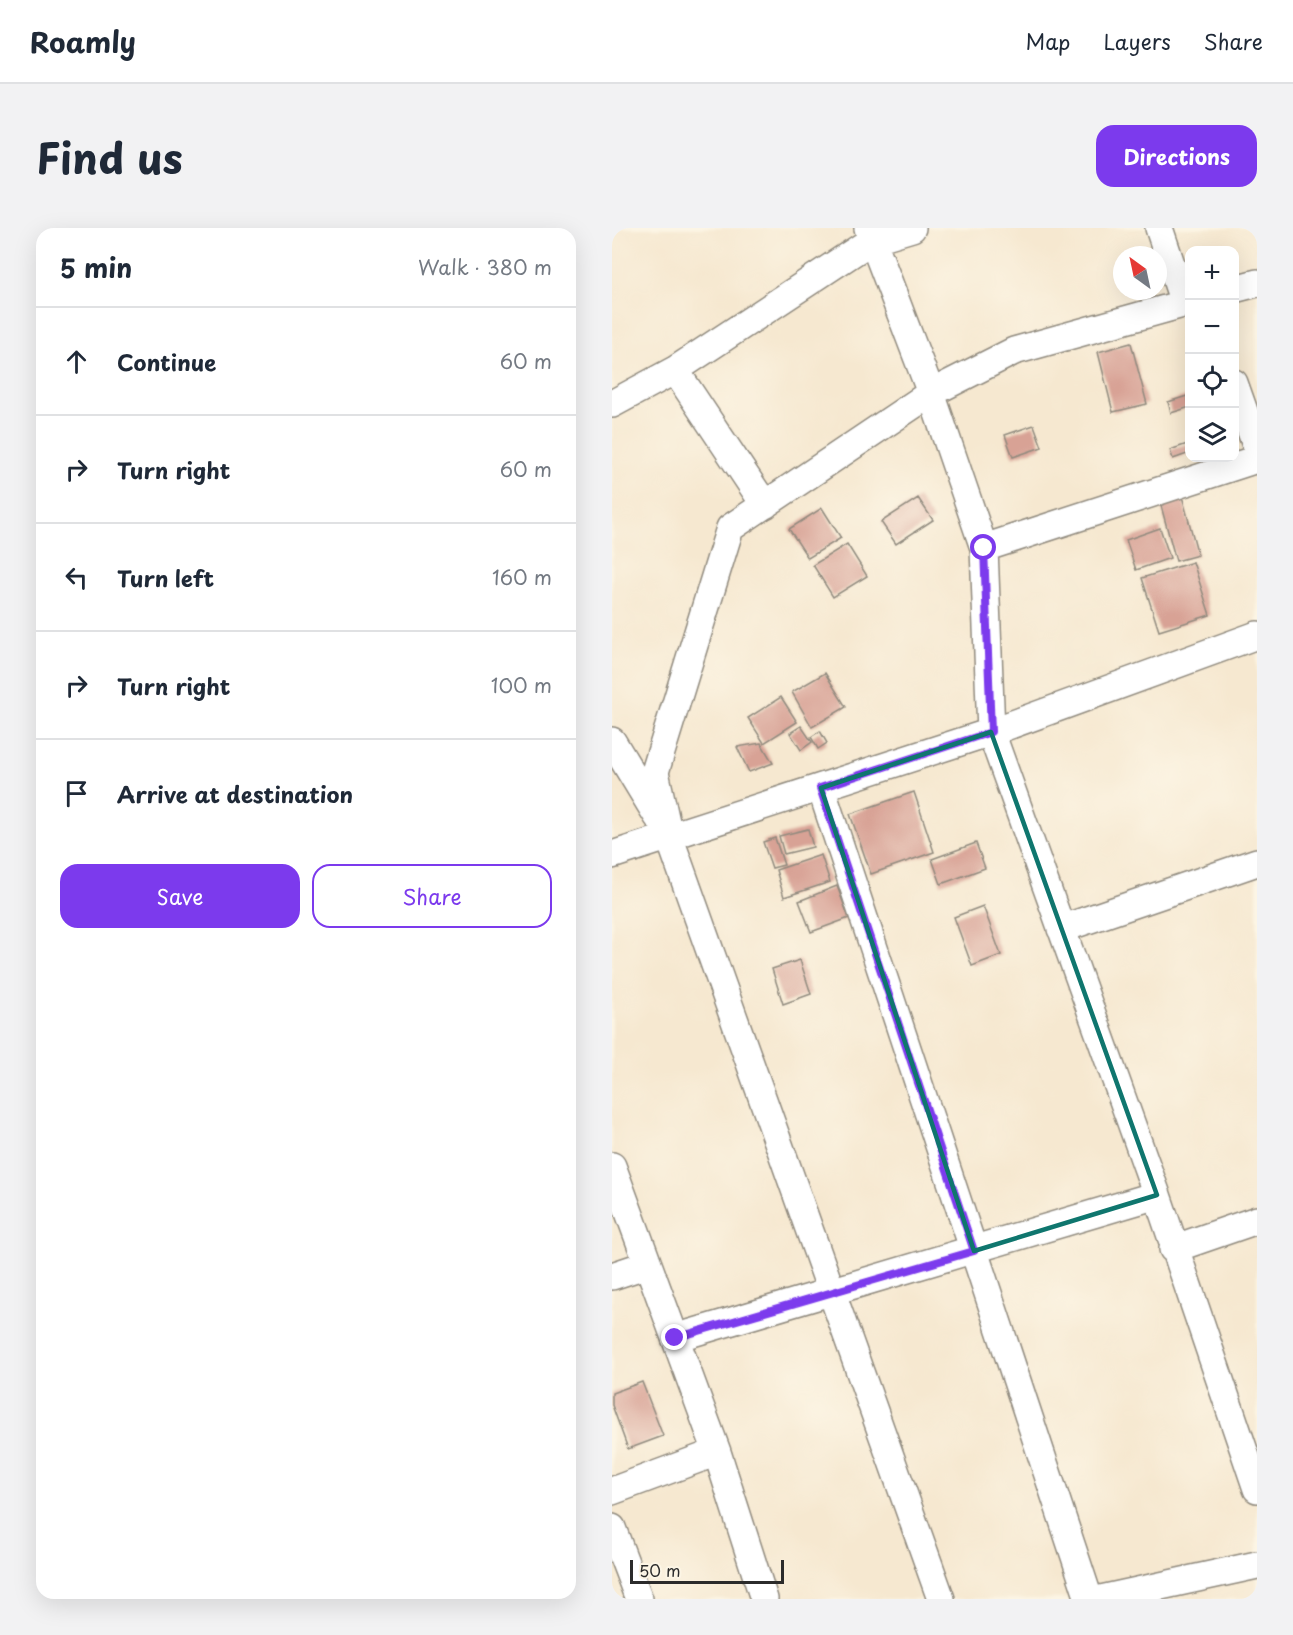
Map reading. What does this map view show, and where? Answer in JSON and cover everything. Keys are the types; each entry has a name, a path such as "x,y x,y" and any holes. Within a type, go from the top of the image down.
{"street":[{"path":"612,404 675,370 870,234 912,228"},
{"path":"1159,228 1185,300"},
{"path":"870,234 931,393 984,548 991,732 1157,1195 1173,1249 1250,1445 1257,1489"},
{"path":"1239,288 1257,283"},
{"path":"941,1599 669,836 655,772 730,528 931,393 1014,351 1185,303"},
{"path":"675,370 765,505"},
{"path":"1239,397 1257,448"},
{"path":"984,548 1257,459"},
{"path":"612,855 991,732 1257,635"},
{"path":"612,741 669,836"},
{"path":"820,788 1089,1599"},
{"path":"1062,929 1257,862"},
{"path":"612,1166 717,1452 764,1599"},
{"path":"675,1338 1157,1195"},
{"path":"1173,1249 1257,1220"},
{"path":"612,1276 648,1264"},
{"path":"612,1491 717,1452"},
{"path":"612,1528 639,1599"},
{"path":"1101,1599 1257,1565"}],"highlighted area":[{"path":"991,732 1157,1195 974,1251 821,788"}],"building":[{"path":"1131,343 1147,404 1113,412 1098,352"},
{"path":"1185,397 1185,409 1171,413 1168,402"},
{"path":"1034,425 1042,447 1013,457 1005,435"},
{"path":"1185,445 1185,455 1173,459 1170,450"},
{"path":"1182,496 1198,555 1176,561 1160,502"},
{"path":"918,498 933,520 896,544 881,522"},
{"path":"822,508 841,538 808,558 789,529"},
{"path":"1160,528 1170,558 1136,570 1126,540"},
{"path":"847,544 867,576 833,597 813,565"},
{"path":"1193,562 1210,615 1159,631 1142,578"},
{"path":"825,673 846,707 812,727 792,692"},
{"path":"781,697 797,722 764,743 748,718"},
{"path":"801,726 812,742 801,750 790,733"},
{"path":"820,731 827,743 818,749 811,737"},
{"path":"761,743 773,763 749,772 737,747"},
{"path":"914,792 934,852 871,874 850,814"},
{"path":"808,829 813,847 784,854 779,836"},
{"path":"775,838 784,865 772,868 763,842"},
{"path":"976,843 985,868 941,884 932,859"},
{"path":"821,855 830,882 784,897 776,870"},
{"path":"837,886 849,918 811,932 799,901"},
{"path":"983,906 1001,955 972,966 954,917"},
{"path":"800,960 811,994 783,1004 772,969"},
{"path":"642,1382 663,1436 628,1449 612,1405 612,1393"}],"route":[{"path":"675,1338 974,1251 820,788 991,732 984,548"}]}
